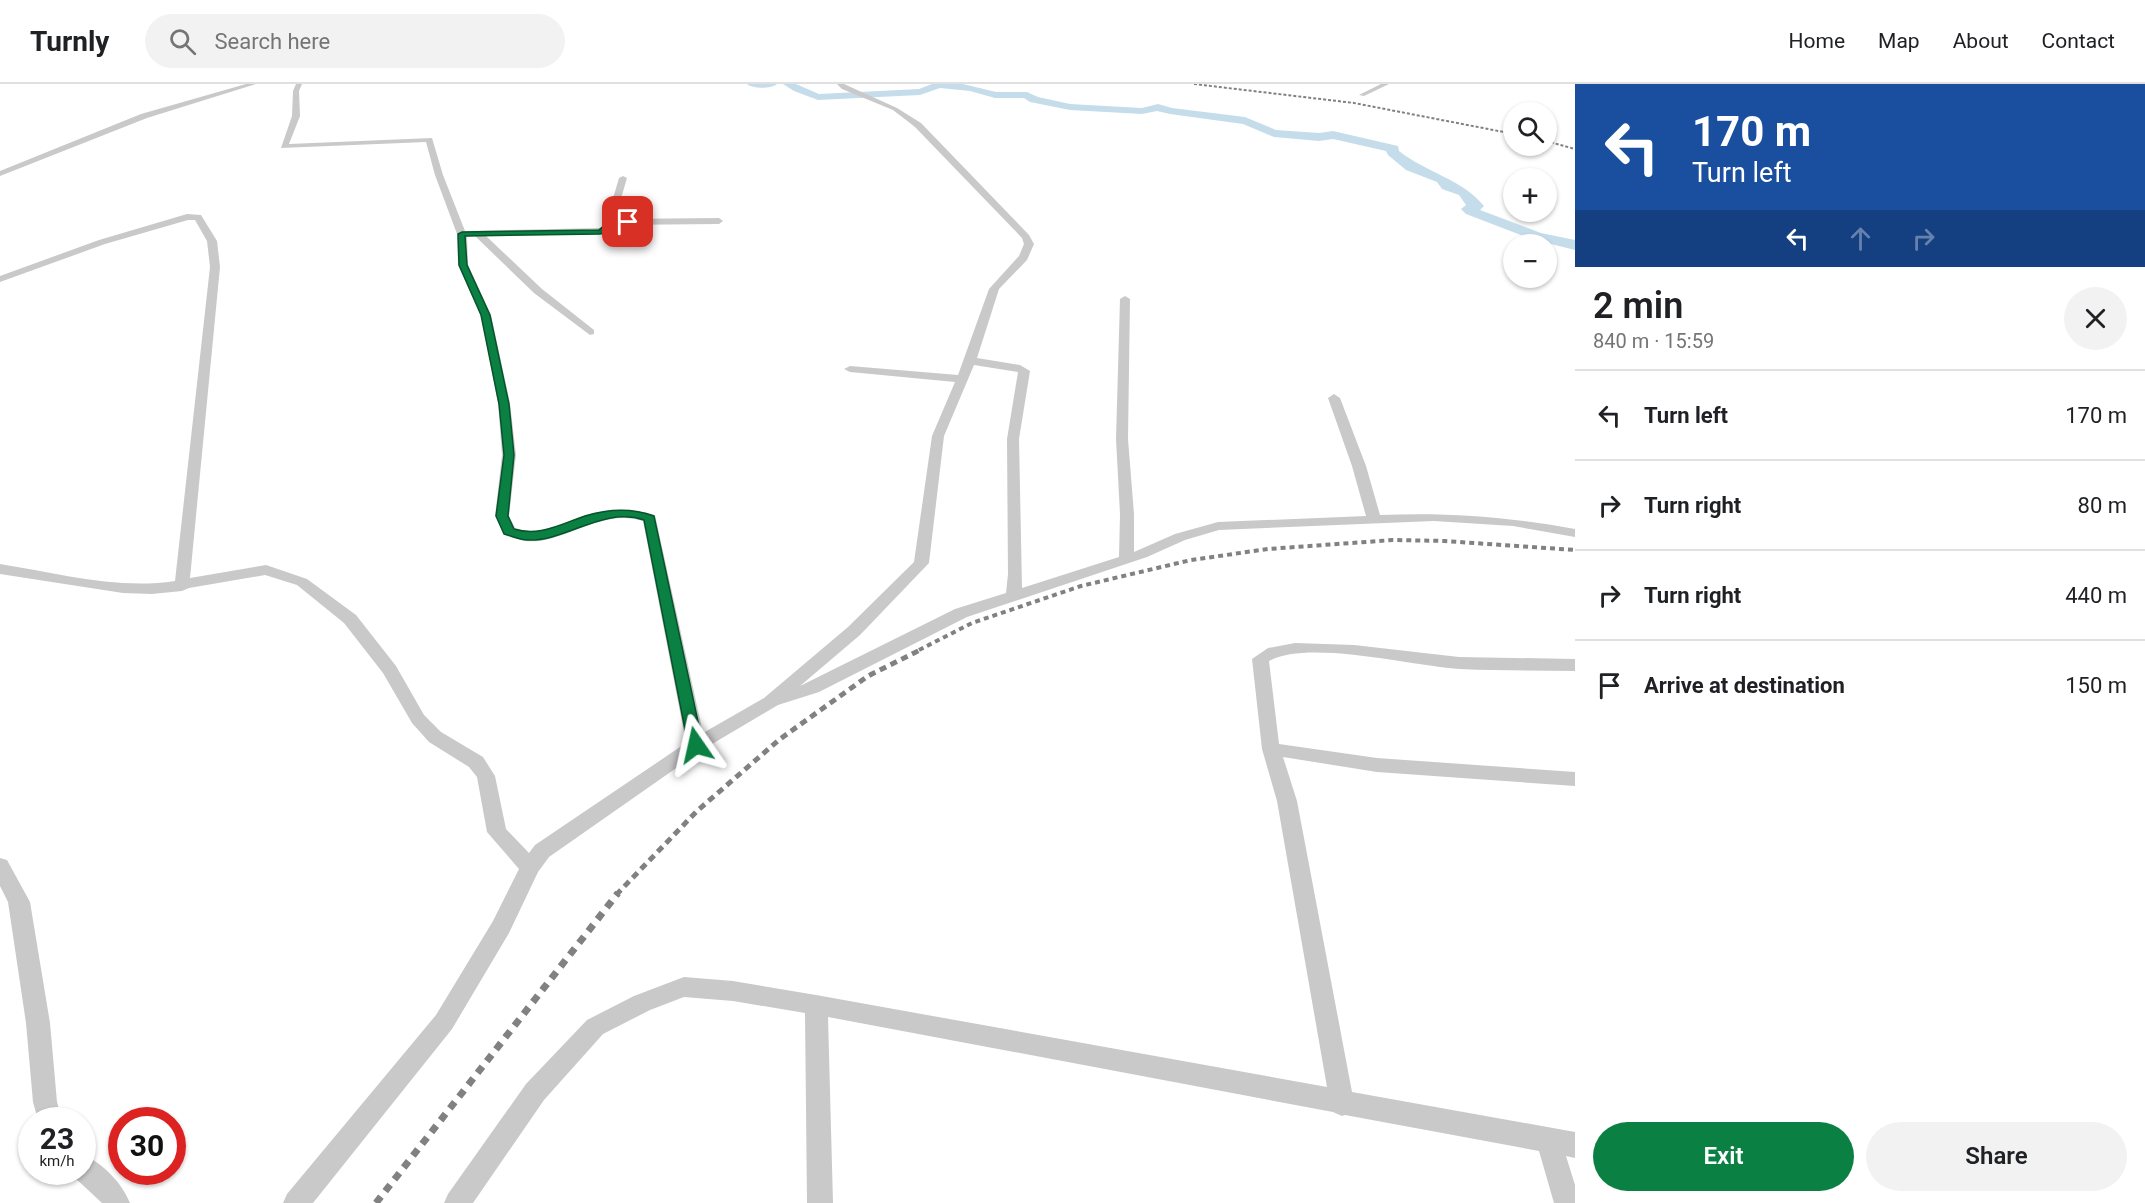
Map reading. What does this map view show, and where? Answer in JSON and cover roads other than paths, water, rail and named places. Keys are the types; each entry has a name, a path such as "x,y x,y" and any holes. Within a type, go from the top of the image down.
{"street":[{"path":"0,174 144,116 253,84"},
{"path":"299,84 296,92 296,116 284,150 428,140 462,234 463,265 486,315 504,404 509,455 502,516 509,531 526,537 543,535 592,518 634,513 650,518 696,745"},
{"path":"296,1203 444,1022 501,927 530,867 542,851 696,745 770,702 854,631 921,563 938,436 970,362 994,289 1000,279 1022,260 1029,244 1026,237 918,125 895,109 844,88 840,84"},
{"path":"1362,95 1386,84"},
{"path":"462,234 600,232 606,230 623,177"},
{"path":"0,279 102,242 191,216 198,217 212,241 215,267 182,586"},
{"path":"610,222 719,221"},
{"path":"477,233 538,291 590,332"},
{"path":"1125,299 1122,439 1127,514 1126,558"},
{"path":"970,362 1024,370 1013,439 1016,574 1014,594"},
{"path":"850,369 963,379"},
{"path":"1334,398 1359,466 1374,519"},
{"path":"770,702 813,688 961,613 1218,526 1311,524 1434,517 1484,520 1575,533"},
{"path":"0,569 123,588 152,590 266,570 302,582 350,619 390,670 418,720 435,737 476,762 486,776 497,831 530,867"},
{"path":"1342,1104 1287,801 1271,749 1260,659 1266,652 1275,650 1366,651 1456,663 1575,665"},
{"path":"1271,749 1377,765 1575,779"},
{"path":"0,866 19,902 38,1023 46,1107"},
{"path":"457,1203 535,1092 595,1028 642,1002 684,987 733,991 816,1005 1342,1104 1575,1145"},
{"path":"816,1005 820,1203"},
{"path":"1550,1140 1567,1203"},
{"path":"96,1180 112,1194 117,1203"}],"waterway":[{"path":"752,84 772,84"},
{"path":"788,84 818,97 920,92 939,85 971,88 995,95 1027,95 1034,100 1070,107 1142,111 1158,107 1170,111 1245,121 1274,133 1319,137 1333,135 1394,149 1392,152 1411,167 1442,179 1447,186 1464,192 1477,206 1468,209 1471,211 1536,236 1575,245"}],"railway":[{"path":"1194,84 1354,103 1503,132"},
{"path":"1557,144 1575,149"},
{"path":"919,650 972,623 1081,586 1191,560 1268,549 1393,540 1445,541 1575,550"},
{"path":"616,895 697,811 780,739 868,676 922,649"},
{"path":"376,1203 618,893"}]}
